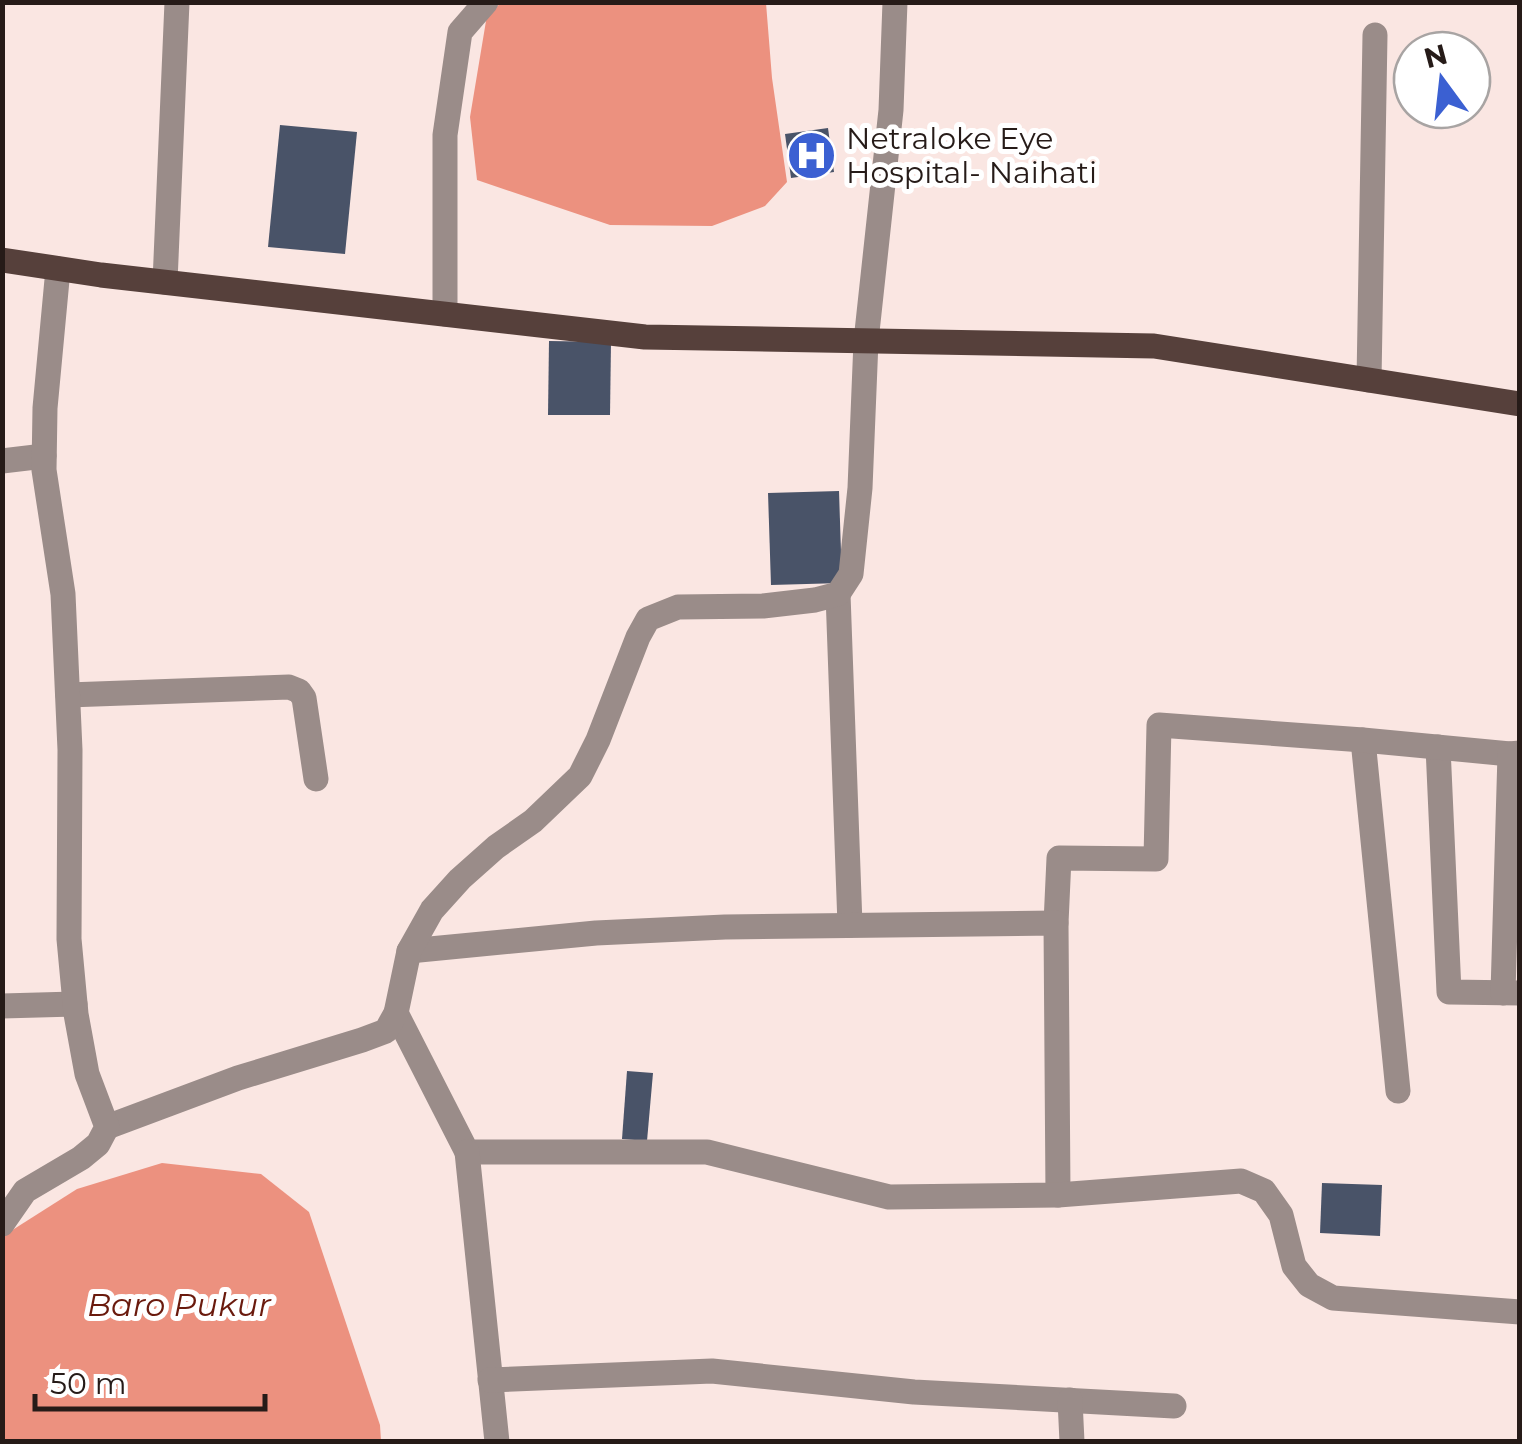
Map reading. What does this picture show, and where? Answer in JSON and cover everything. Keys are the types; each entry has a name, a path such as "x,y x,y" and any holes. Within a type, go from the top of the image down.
{"main road":[{"path":"2,260 645,336 1154,346 1520,404"}],"street":[{"path":"165,282 178,2"},
{"path":"445,314 445,135 460,32 486,2"},
{"path":"850,926 838,594 851,574 860,488 866,341 891,110 894,2"},
{"path":"1369,380 1374,35"},
{"path":"58,269 45,408 44,470 63,594 70,939 75,1004 87,1074 106,1127"},
{"path":"2,461 44,456"},
{"path":"2,1224 25,1190 90,1151 106,1127 238,1078 386,1031 396,1013 409,951 432,910 496,847 534,822 580,776 648,619 678,606 763,606 838,594"},
{"path":"68,695 290,687 304,698 316,779"},
{"path":"1058,1194 1059,858 1156,859 1158,725 1515,753 1511,993 1449,992 1438,747"},
{"path":"1363,740 1398,1091"},
{"path":"409,951 596,933 1056,923"},
{"path":"2,1006 75,1004"},
{"path":"396,1013 466,1152 497,1442"},
{"path":"466,1152 707,1152 889,1197 1058,1194 1241,1181 1264,1192 1281,1215 1294,1266 1309,1285 1332,1298 1520,1312"},
{"path":"490,1380 712,1371 914,1392 1174,1406"},
{"path":"1070,1400 1072,1442"}],"water":[{"path":"501,3 766,3 787,182 765,206 712,226 610,225 477,180 470,117 487,15"},
{"name":"Baro Pukur","path":"162,1163 261,1174 309,1212 380,1425 381,1441 3,1442 3,1236 77,1189"}],"building":[{"path":"280,125 357,132 345,254 268,247"},
{"path":"828,128 834,172 791,178 785,134"},
{"path":"549,341 611,342 610,415 548,415"},
{"path":"839,491 842,583 771,585 768,493"},
{"path":"627,1071 653,1073 647,1141 622,1139"},
{"path":"1322,1183 1382,1185 1380,1236 1320,1233"}],"place":[{"name":"Netraloke Eye Hospital- Naihati","path":"811,155"}]}
